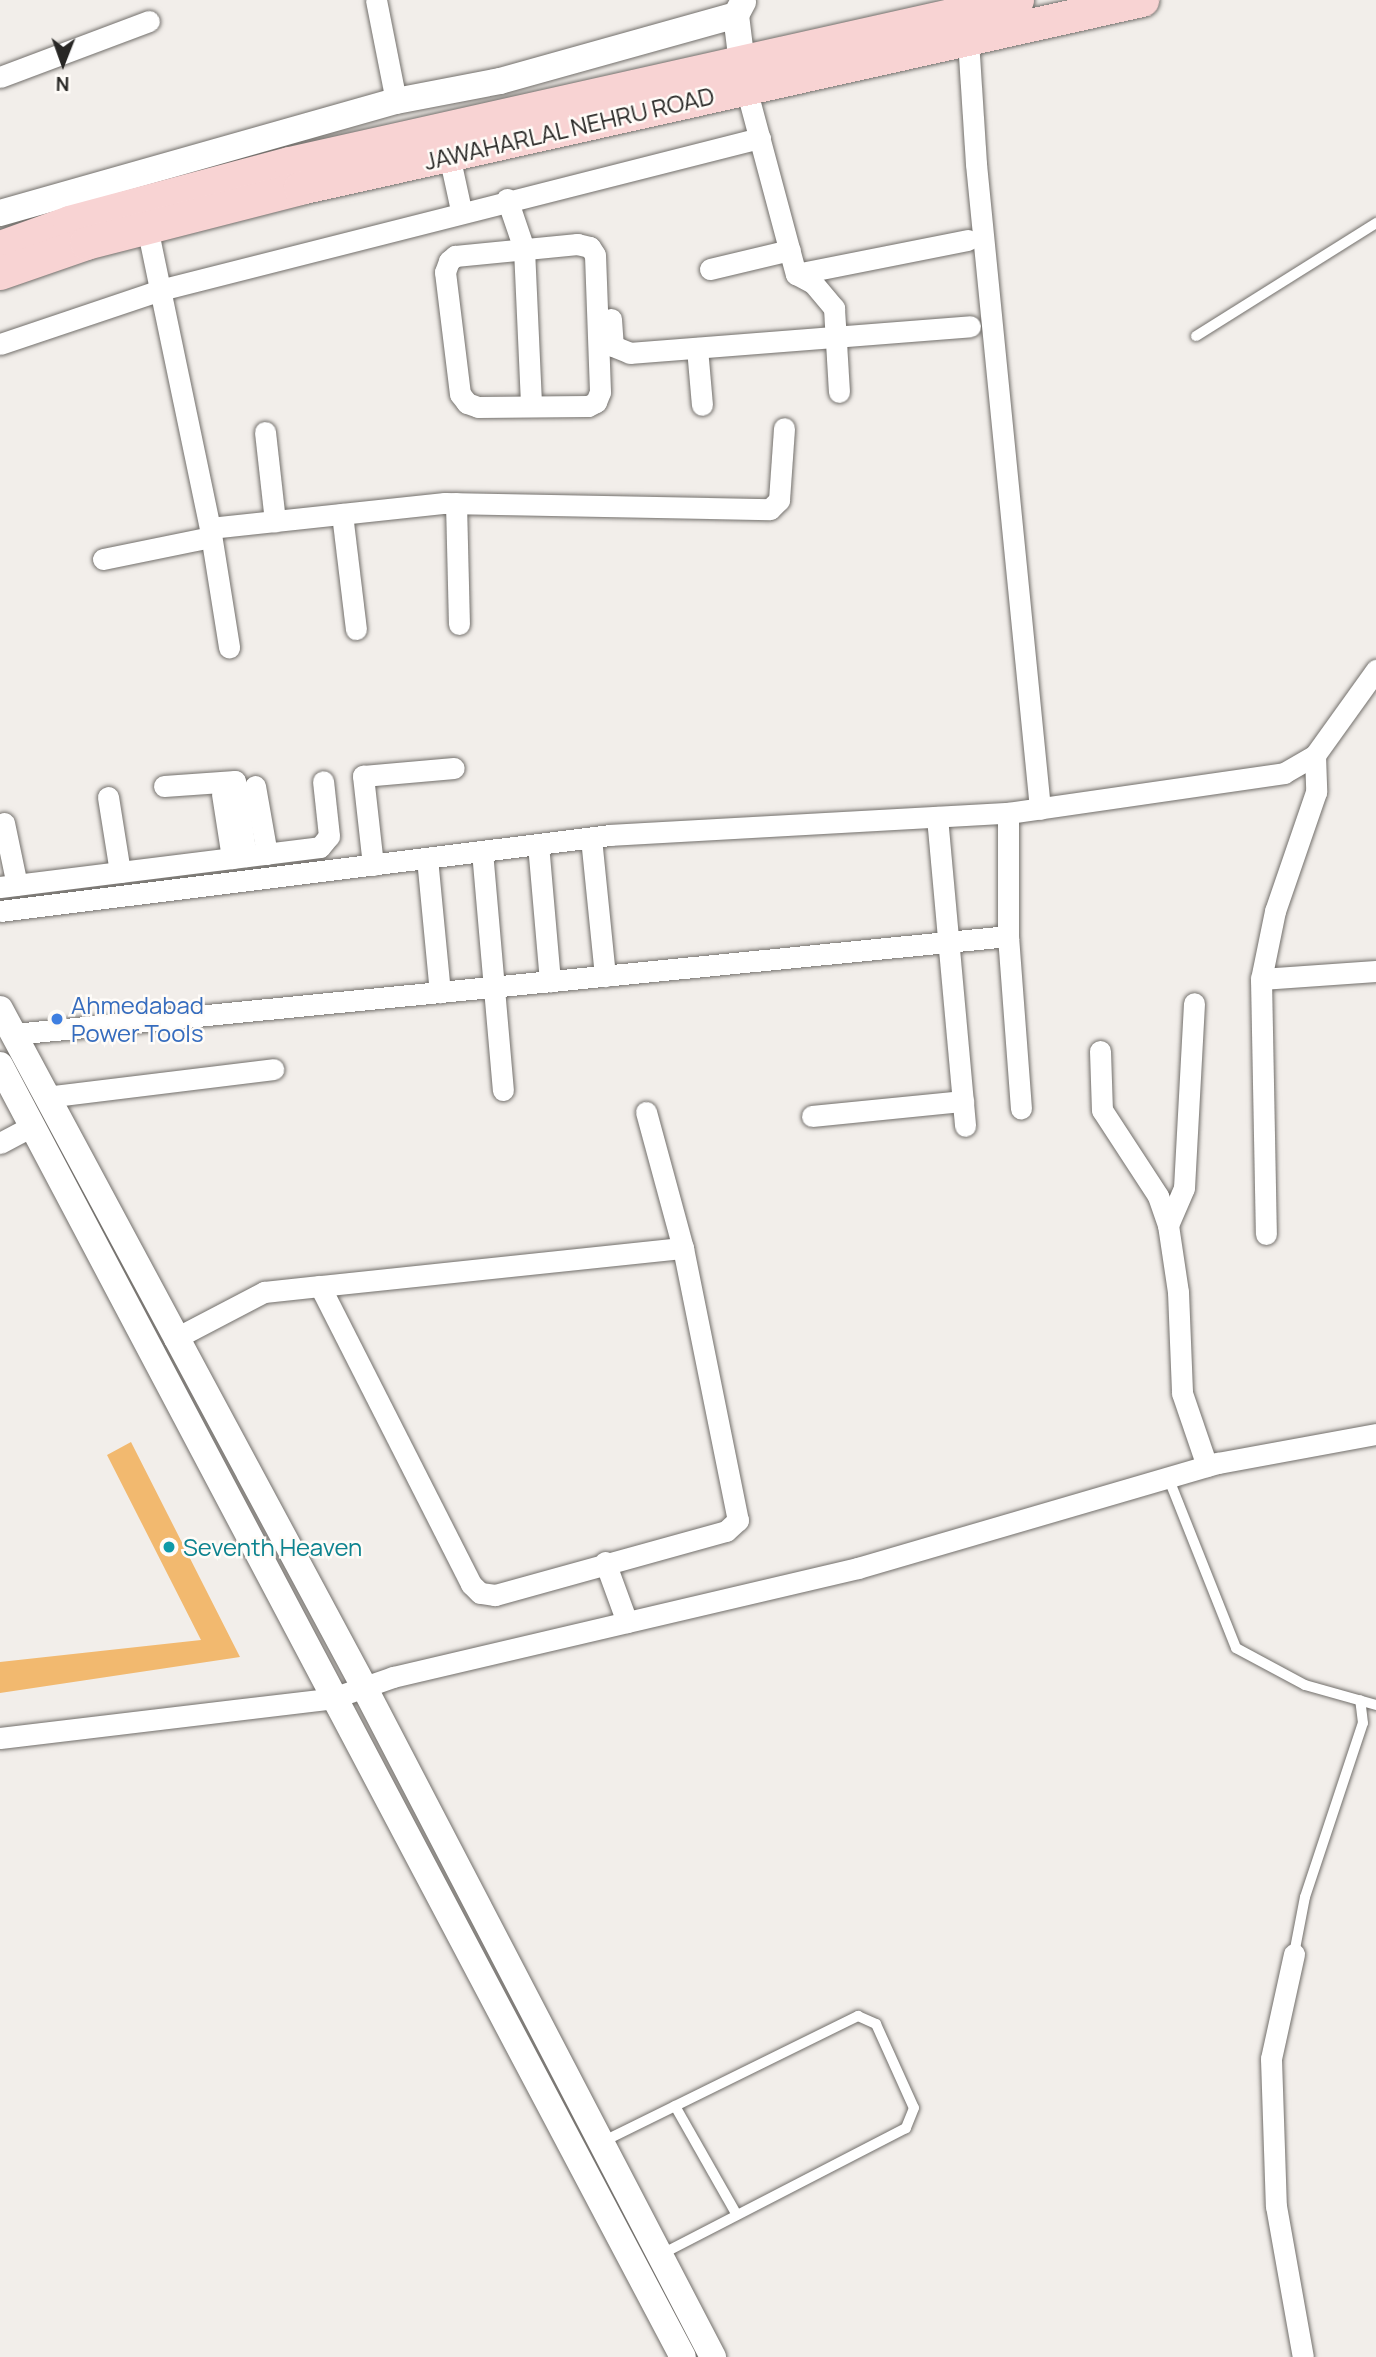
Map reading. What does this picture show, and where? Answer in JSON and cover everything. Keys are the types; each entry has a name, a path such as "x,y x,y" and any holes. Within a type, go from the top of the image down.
{"main road":[{"name":"JAWAHARLAL NEHRU ROAD","path":"0,273 147,227 449,155 1017,0"},
{"name":"JAWAHARLAL NEHRU ROAD","path":"0,247 69,222 289,163 743,75 968,40 1142,0"}],"street":[{"path":"376,0 396,101"},
{"path":"0,213 396,101 500,81 735,5 743,75 796,274 813,283 834,308 839,392"},
{"path":"0,77 149,22"},
{"path":"968,40 975,164 1040,809"},
{"path":"0,344 160,290 461,210 760,138"},
{"path":"449,155 461,210"},
{"path":"507,199 524,249 531,407"},
{"path":"147,227 211,532 229,647"},
{"path":"796,274 968,240"},
{"path":"584,244 595,255 598,398 588,406 478,407 460,394 445,272 455,256 524,249 584,244"},
{"path":"710,269 790,250"},
{"path":"608,289 613,346 620,352 970,326"},
{"path":"696,348 702,405"},
{"path":"103,559 211,532 275,521 456,503 770,509 779,500 784,428"},
{"path":"265,432 275,521"},
{"path":"456,503 458,624"},
{"path":"341,514 356,629"},
{"path":"0,911 591,838 1008,813 1284,773 1315,755 1376,670"},
{"path":"1266,1234 1261,979 1275,911 1316,792 1315,755"},
{"path":"373,865 363,776 454,768"},
{"path":"164,786 235,781 248,856"},
{"path":"4,823 8,886 248,856 327,843 323,781"},
{"path":"248,856 255,786"},
{"path":"222,794 248,856"},
{"path":"108,797 120,872"},
{"path":"1008,813 1008,936 1021,1109"},
{"path":"937,817 965,1126"},
{"path":"591,838 605,976"},
{"path":"538,844 550,981"},
{"path":"482,851 503,1090"},
{"path":"427,858 440,992"},
{"path":"14,1034 1008,936"},
{"path":"1261,979 1376,971"},
{"path":"1168,1225 1184,1188 1194,1003"},
{"path":"0,1009 174,1339 363,1685 713,2357"},
{"path":"1100,1051 1102,1110 1158,1196 1168,1225 1178,1292 1182,1392 1207,1466"},
{"path":"0,1065 683,2357"},
{"path":"46,1097 273,1069"},
{"path":"812,1116 963,1101"},
{"path":"320,1286 471,1584 480,1593 495,1595 605,1562 726,1531 738,1520 683,1248 646,1112"},
{"path":"0,1143 32,1126"},
{"path":"174,1339 264,1292 683,1248"},
{"path":"0,1738 333,1698 363,1685 858,1567 1207,1466 1376,1434"},
{"path":"605,1562 627,1622"},
{"path":"1294,1954 1271,2059 1276,2206 1303,2357"}],"lane":[{"path":"1196,336 1376,223"},
{"path":"1168,1477 1236,1648 1305,1685 1376,1705"},
{"path":"1294,1954 1305,1897 1363,1723 1360,1700"},
{"path":"600,2143 858,2016 876,2024 914,2108 906,2128 659,2256"},
{"path":"675,2106 737,2215"}],"building":[{"name":"Seventh Heaven","path":"131,1442 240,1657 0,1693 0,1662 201,1640 107,1455"}],"place":[{"name":"Ahmedabad Power Tools","path":"57,1019"},
{"name":"Seventh Heaven","path":"169,1547"}]}
